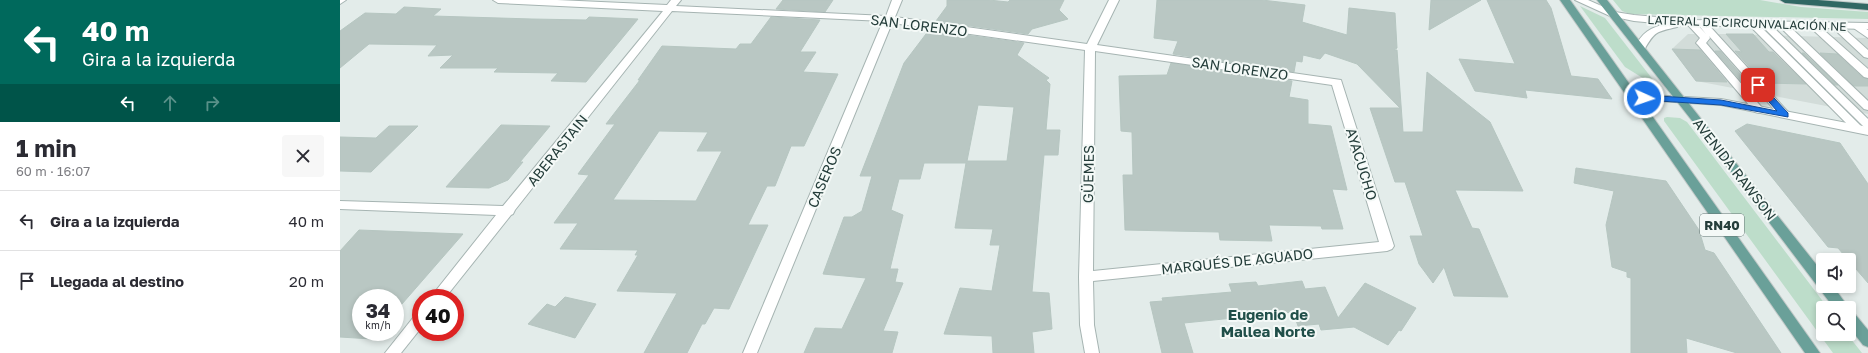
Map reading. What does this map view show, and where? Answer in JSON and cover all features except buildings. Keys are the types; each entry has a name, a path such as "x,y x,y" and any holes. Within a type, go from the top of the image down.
{"highway":[{"path":"1785,0 1868,7"}],"main road":[{"name":"RN40","path":"1565,0 1813,353"},
{"name":"AVENIDA RAWSON","path":"1602,0 1816,274"},
{"path":"1830,293 1837,301"},
{"path":"1856,326 1868,341"}],"street":[{"name":"SAN LORENZO","path":"498,0 673,5 889,20 1337,82"},
{"name":"CASEROS","path":"750,353 897,0"},
{"name":"GÜEMES","path":"1092,353 1087,325 1086,277 1091,48 1114,0"},
{"name":"LATERAL DE CIRCUNVALACIÓN NE","path":"1580,0 1613,14 1627,18 1691,23 1868,26"},
{"name":"ABERASTAIN","path":"444,289 509,211 673,5"},
{"path":"1640,48 1642,40 1656,30 1667,26 1691,23 1705,38 1701,43 1759,110"},
{"path":"1702,23 1785,115"},
{"path":"1754,24 1865,128"},
{"path":"1766,25 1865,128"},
{"path":"1784,25 1868,107"},
{"path":"1814,26 1868,76"},
{"path":"1836,26 1868,55"},
{"path":"1858,27 1868,35"},
{"name":"AYACUCHO","path":"1337,82 1387,246"},
{"path":"1632,97 1721,102 1785,115 1865,128"},
{"path":"340,205 509,211"},
{"name":"MARQUÉS DE AGUADO","path":"1086,277 1387,246"},
{"path":"392,353 412,329"}],"shaded area":[{"path":"1688,34 1868,38 1868,114 1696,81 1672,49"}],"green space":[{"path":"1613,0 1760,0 1801,7 1868,12 1868,19 1630,14 1622,11"},
{"path":"1580,6 1605,18 1654,81 1646,80 1625,67"},
{"path":"1664,118 1680,118 1687,122 1823,301 1816,301 1816,330 1664,121"},
{"path":"1824,341 1853,341 1862,353 1833,353"}],"district":[{"name":"Eugenio de Mallea Norte","path":"1268,322"}],"route":[{"path":"1644,98 1721,102 1785,115 1758,85"}]}
